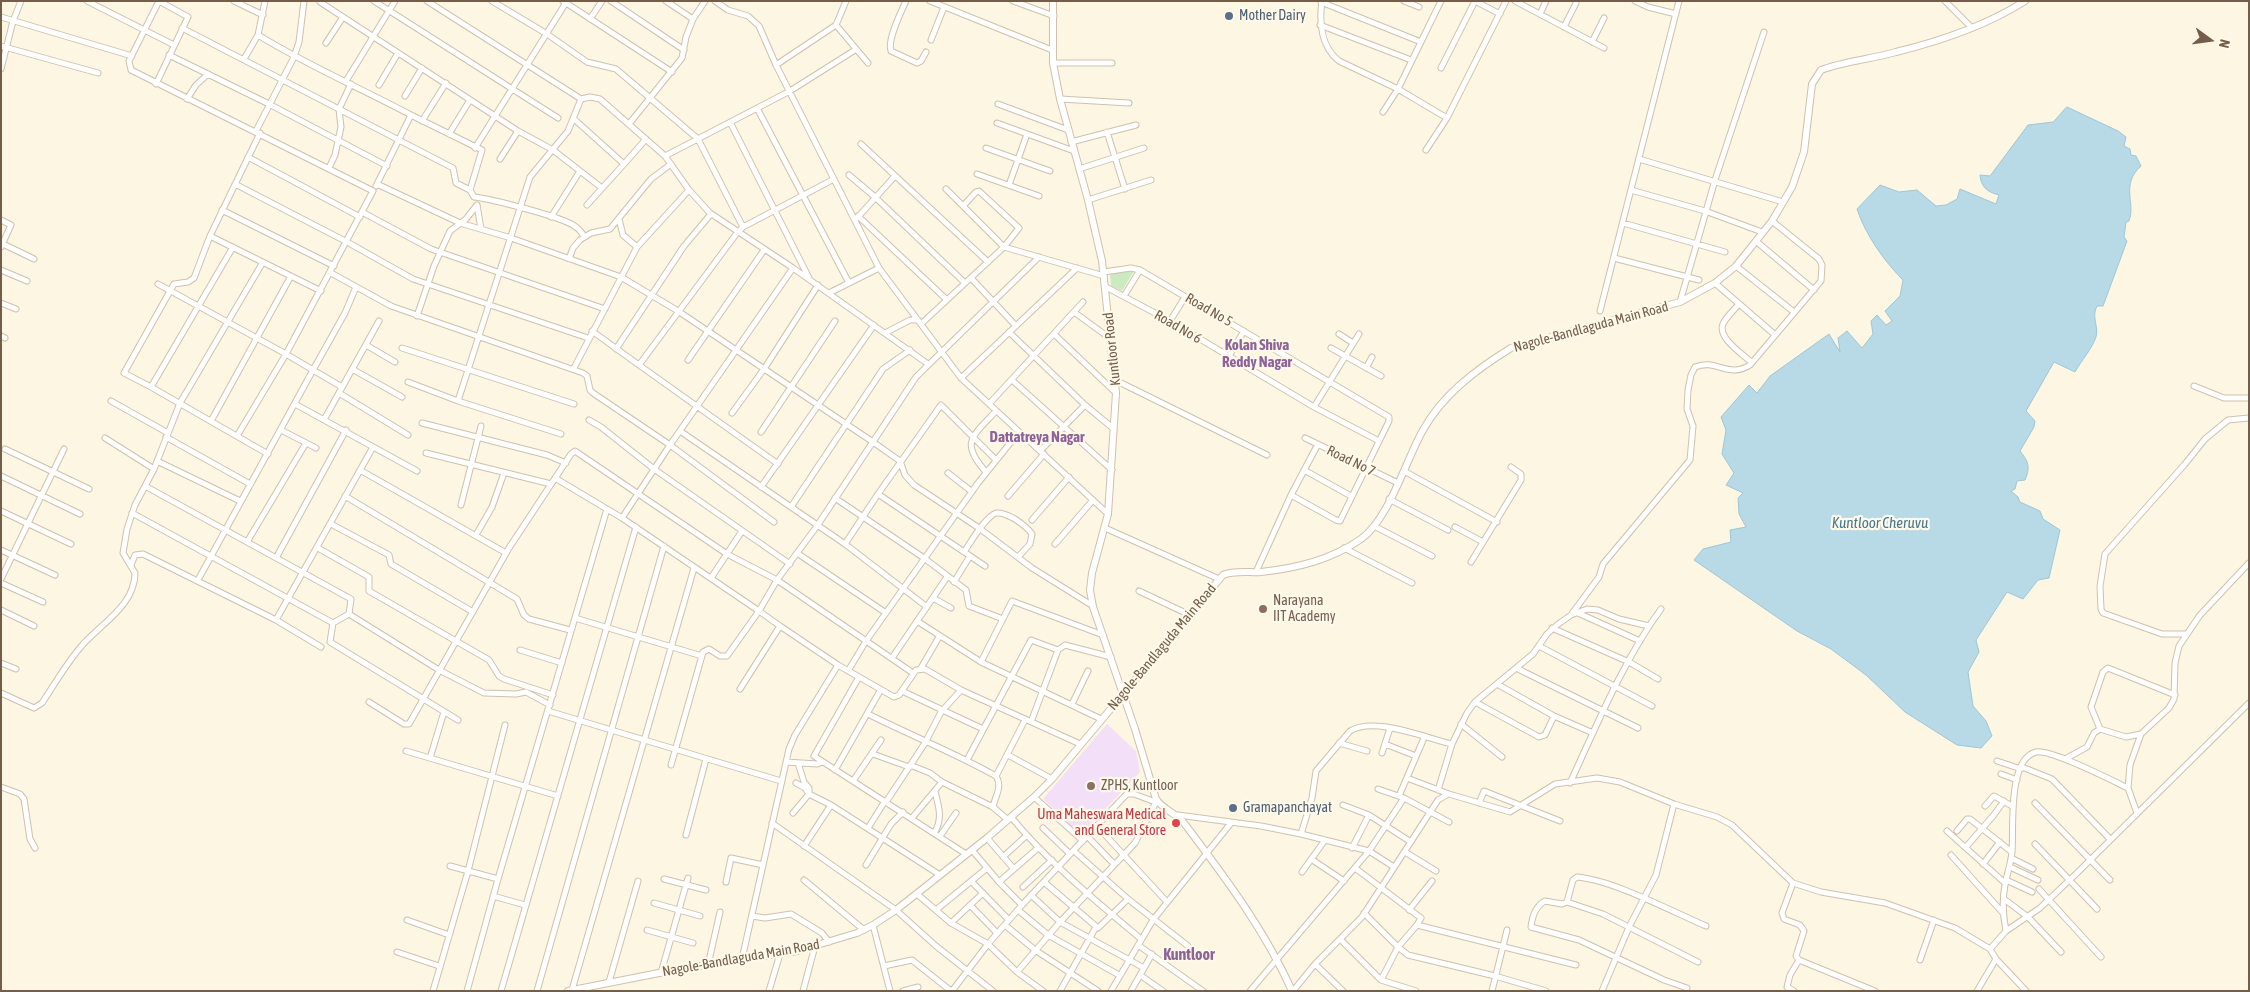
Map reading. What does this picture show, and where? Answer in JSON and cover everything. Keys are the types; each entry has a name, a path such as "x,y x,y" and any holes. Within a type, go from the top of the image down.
{"street":[{"path":"1,69 8,48 13,21 21,1"},
{"path":"87,1 96,3 174,45"},
{"path":"156,84 188,17 159,1 132,56 129,66 131,70 156,84 258,132 373,191"},
{"path":"234,1 263,15"},
{"path":"244,59 258,35 265,1"},
{"path":"268,454 180,403 124,374 174,284 188,282 194,278 210,236 248,157 269,104 294,57 299,42 304,1"},
{"path":"374,1 558,118"},
{"path":"328,168 335,155 341,127 339,109 349,82 395,1"},
{"path":"427,1 580,99 600,98 666,156 689,190 711,214 818,285 928,364"},
{"path":"492,1 587,62 616,69 698,139 743,227"},
{"path":"590,19 602,1"},
{"path":"611,1 684,50"},
{"path":"666,1 693,19"},
{"path":"629,124 682,58 686,37 693,19 705,1"},
{"path":"715,1 728,10 754,20 759,26 776,65 856,218 879,268 961,378 1108,514"},
{"path":"776,65 836,26 846,1"},
{"path":"906,1 892,39 891,51 917,63 921,61 926,52"},
{"path":"930,1 1052,50"},
{"path":"1013,1 1054,16"},
{"name":"Kuntloor Road","path":"1053,1 1053,63 1060,99 1088,200 1104,274 1116,393 1108,514 1090,580 1093,607 1104,635 1157,802"},
{"path":"1404,1 1419,7"},
{"path":"1383,112 1398,89 1441,1"},
{"path":"1441,68 1475,1 1500,14"},
{"path":"1426,150 1447,118 1506,1"},
{"path":"1515,1 1604,48"},
{"path":"1540,14 1546,1"},
{"path":"1635,1 1648,7 1676,14"},
{"path":"1600,312 1679,1"},
{"path":"1945,1 1972,28"},
{"name":"Nagole-Bandlaguda Main Road","path":"570,990 780,954 829,942 873,926 917,894 987,838 1052,779 1219,579 1232,572 1256,572 1303,566 1327,558 1361,539 1374,526 1390,499 1435,410 1465,380 1487,363 1511,348 1680,302 1715,283 1736,266 1772,221 1798,174 1804,152 1812,84 1821,70 1896,53 1957,34 1994,19 2025,1"},
{"path":"320,2 495,116 553,150 602,188"},
{"path":"475,148 566,2 672,72"},
{"path":"1421,42 1321,2 1320,25 1331,55 1339,61 1398,89 1447,118"},
{"path":"1564,27 1576,3"},
{"path":"931,40 944,7"},
{"path":"1,17 132,56"},
{"path":"326,43 343,17"},
{"path":"1592,42 1604,18"},
{"path":"1320,25 1411,60"},
{"path":"836,26 855,50 868,62"},
{"path":"182,28 453,168 456,184 470,190"},
{"path":"1680,302 1715,180 1764,32"},
{"path":"258,35 294,57 349,82 482,152 470,190 471,195 551,217 572,225 584,236"},
{"path":"1,46 98,73"},
{"path":"666,156 790,91 855,50"},
{"path":"379,85 398,53"},
{"path":"169,55 269,104 387,166"},
{"path":"1053,63 1112,63"},
{"path":"405,96 422,68"},
{"path":"187,98 196,85 208,74"},
{"path":"422,121 446,84"},
{"path":"458,401 530,178 568,131 580,99"},
{"path":"1060,99 1129,103"},
{"path":"448,134 470,100"},
{"path":"998,104 1068,130"},
{"path":"757,108 850,283"},
{"path":"238,436 331,273 387,166 411,115"},
{"path":"574,119 624,164"},
{"path":"730,122 776,210 809,279"},
{"path":"997,123 1074,152"},
{"path":"1071,142 1136,124"},
{"path":"500,159 518,130"},
{"path":"1107,132 1124,189"},
{"path":"1009,185 1027,134"},
{"path":"587,205 646,139"},
{"path":"861,144 988,262"},
{"path":"986,148 1050,171"},
{"path":"1079,169 1114,156 1144,148"},
{"path":"248,157 440,253 604,309"},
{"path":"1639,159 1715,180 1783,202"},
{"path":"569,259 573,248 584,236 610,229 651,180 670,164"},
{"path":"551,217 580,171"},
{"path":"977,174 1039,196"},
{"path":"848,175 875,197 966,283"},
{"path":"856,218 895,176"},
{"path":"639,365 743,227 834,179"},
{"path":"1088,200 1152,180"},
{"path":"235,184 347,242 413,280 588,338"},
{"path":"377,184 460,223 511,238 621,278 651,295 678,311 900,461 905,475 914,485 1093,607"},
{"path":"946,189 1004,247 1104,274 1130,268 1140,270 1124,296"},
{"path":"574,368 588,338 637,248 689,190"},
{"path":"1631,190 1706,211 1762,232"},
{"path":"919,322 966,283 1004,247 1019,228 1018,225 979,191 963,206"},
{"path":"417,316 450,230 466,220 480,198"},
{"path":"477,205 481,229"},
{"path":"222,210 334,266"},
{"path":"616,349 684,246 711,214"},
{"path":"856,218 947,300"},
{"path":"619,219 623,235 637,248"},
{"path":"1,220 11,225 2,245 34,259"},
{"path":"1571,615 1598,577 1603,564 1690,460 1693,426 1687,409 1688,390 1695,367 1704,363 1735,371 1742,370 1814,290 1822,278 1822,265 1819,259 1772,221"},
{"path":"1623,223 1725,252"},
{"path":"210,236 321,291"},
{"path":"1757,242 1814,290"},
{"path":"151,387 233,248"},
{"path":"688,360 764,250"},
{"path":"671,765 702,656 706,649 720,656 727,656 760,611 777,580 790,564 916,377 1039,257"},
{"path":"1614,258 1699,280"},
{"path":"1,693 34,708 42,703 80,648 119,609 132,592 135,573 123,550 132,513 154,469 180,403 263,262"},
{"path":"1736,266 1794,312"},
{"path":"622,518 637,493 793,268"},
{"path":"829,293 879,268"},
{"path":"961,378 1077,268"},
{"path":"1,270 27,280"},
{"name":"Road No 5","path":"1140,270 1389,417 1390,421 1379,441"},
{"path":"331,273 392,306 417,316 574,368 587,376 590,390 593,393 670,445 774,522"},
{"path":"210,421 291,276"},
{"path":"971,278 1016,326"},
{"path":"1715,283 1774,334"},
{"path":"158,284 228,321 342,387"},
{"path":"732,413 764,369 818,285"},
{"path":"198,580 345,313 356,287"},
{"name":"Road No 6","path":"1106,288 1170,321 1314,407 1379,441"},
{"path":"1170,321 1185,297"},
{"path":"989,404 1083,302"},
{"path":"1,303 16,309"},
{"path":"1739,304 1723,324 1723,332 1732,344 1751,362"},
{"path":"1074,312 1111,339"},
{"path":"885,333 910,320 919,322"},
{"path":"325,418 379,321"},
{"path":"761,432 835,321"},
{"path":"761,487 874,325"},
{"path":"1229,356 1244,331"},
{"path":"592,332 778,464"},
{"path":"1009,332 1085,405 1115,429"},
{"path":"1054,334 1116,393"},
{"path":"1339,334 1353,343"},
{"path":"1314,407 1359,334"},
{"path":"366,345 395,362"},
{"path":"402,348 574,404"},
{"path":"1332,348 1380,376"},
{"path":"791,506 882,369 910,350"},
{"path":"1366,368 1372,357"},
{"path":"352,369 402,397"},
{"path":"1012,380 1112,471"},
{"path":"1115,380 1268,454"},
{"path":"408,382 458,401 561,434"},
{"path":"2194,386 2224,398 2249,398"},
{"path":"339,393 408,435"},
{"path":"111,401 250,484"},
{"path":"295,404 325,418 417,471"},
{"path":"845,544 900,461 941,405 996,460"},
{"path":"1008,496 1063,427 1085,405"},
{"path":"986,472 974,459 971,451 972,437 996,411"},
{"path":"2185,634 2162,634 2103,613 2101,609 2100,586 2104,556 2186,464 2205,439 2228,420 2249,418"},
{"path":"589,420 601,427 654,469 790,564"},
{"path":"422,423 546,455 566,463"},
{"path":"461,505 481,426"},
{"path":"281,430 316,448"},
{"path":"276,558 346,430"},
{"path":"680,431 791,506 816,526 845,544 927,607"},
{"path":"848,671 866,641 971,491 1019,432"},
{"path":"105,438 154,469"},
{"name":"Road No 7","path":"1304,438 1398,483"},
{"path":"1291,495 1338,521 1341,520 1379,441"},
{"path":"247,542 306,443"},
{"path":"1256,572 1291,495 1318,444"},
{"path":"276,620 373,447"},
{"path":"5,448 89,490"},
{"path":"43,602 1,581 64,449"},
{"path":"369,702 405,725 409,724 506,554 550,484 573,452 577,452 727,554 777,580 913,674"},
{"path":"426,453 550,484"},
{"path":"157,461 240,501"},
{"path":"1472,562 1521,480 1521,474 1511,467"},
{"path":"360,470 476,535 506,554"},
{"path":"1304,470 1351,496"},
{"path":"1404,470 1497,522"},
{"path":"476,535 492,507 504,472"},
{"path":"948,473 971,491"},
{"path":"1,476 80,514"},
{"path":"1032,520 1068,477"},
{"path":"555,478 636,527 848,671 880,691 894,697 902,691 913,674 921,668 939,636"},
{"path":"145,486 351,599 349,614"},
{"path":"878,494 985,566"},
{"path":"345,496 517,599 524,615 529,619 570,630"},
{"path":"835,498 924,558 966,590 970,606 1003,619"},
{"path":"1390,499 1448,530"},
{"path":"1055,544 1093,500"},
{"path":"467,991 498,879 527,787 570,630 607,510"},
{"path":"1,511 71,544"},
{"path":"132,513 333,623"},
{"path":"964,552 979,528 994,514 1004,513 1029,530 1032,539 1018,557"},
{"path":"331,524 390,555 391,564 473,612"},
{"path":"1374,526 1432,556"},
{"path":"502,991 525,905 636,527"},
{"path":"1456,527 1483,542"},
{"path":"1105,528 1219,579"},
{"path":"711,578 742,531"},
{"path":"537,991 664,546"},
{"path":"318,548 369,576 369,591 490,660 500,676 553,695"},
{"path":"1344,548 1412,583"},
{"path":"1,550 55,575"},
{"path":"131,565 135,555 140,553 276,620 321,647"},
{"path":"797,553 886,613"},
{"path":"954,582 970,556"},
{"path":"2137,813 2128,788 2130,765 2141,734 2168,708 2175,695 2176,654 2185,634 2200,615 2249,563"},
{"path":"570,990 694,568"},
{"path":"892,658 947,577"},
{"path":"1139,591 1190,614"},
{"path":"933,598 951,608"},
{"path":"981,662 1012,601 1104,635"},
{"path":"1438,790 1452,744 1461,724 1475,702 1539,646 1552,628 1571,615 1587,609 1598,610 1619,619 1649,626"},
{"path":"1570,783 1629,662 1661,609"},
{"path":"1,610 34,626"},
{"path":"1578,613 1604,627 1640,641"},
{"path":"333,623 349,614"},
{"path":"349,614 439,670 484,693 516,694 527,692"},
{"path":"575,618 702,656"},
{"path":"917,621 981,662 1102,719"},
{"path":"333,623 330,642 458,720"},
{"path":"740,688 780,626"},
{"path":"1552,628 1629,662 1658,679"},
{"path":"967,760 1031,640 1058,650"},
{"path":"993,807 999,791 996,776 1028,721 1042,692 1058,650 1065,645 1111,657"},
{"path":"1539,646 1652,706"},
{"path":"520,650 562,663"},
{"path":"1,663 16,669"},
{"path":"742,959 786,762 795,735 838,664"},
{"path":"921,668 961,690 1080,744"},
{"path":"1516,668 1638,728"},
{"path":"2141,734 2126,737 2100,729 2091,708 2103,672 2108,668 2175,695"},
{"path":"1072,704 1088,670"},
{"path":"859,677 814,754 815,757 934,833 969,852 1022,905"},
{"path":"514,682 549,708 580,721 782,781"},
{"path":"1497,684 1554,716 1593,733"},
{"path":"868,828 925,743 943,710 961,690"},
{"path":"835,770 880,691"},
{"path":"902,691 983,729"},
{"path":"1475,702 1540,737 1545,735 1554,716"},
{"path":"1990,949 2006,931 2028,917 2049,899 2249,703"},
{"path":"430,758 444,712"},
{"path":"868,714 925,743 967,760 996,776"},
{"path":"1461,724 1502,756"},
{"path":"433,991 468,871 505,725"},
{"path":"1301,834 1312,798 1316,771 1339,743 1356,727 1373,725 1406,730 1424,738 1452,744"},
{"path":"1382,753 1390,728"},
{"path":"2065,759 2084,749 2094,733 2100,729"},
{"path":"1250,991 1355,868 1386,827 1401,797 1424,738"},
{"path":"853,781 881,740"},
{"path":"1339,743 1367,751"},
{"path":"1385,744 1416,756"},
{"path":"406,751 558,796"},
{"path":"2006,931 2003,913 2006,882 2012,852 2012,806 2021,768 2033,753 2039,752 2065,759 2128,788"},
{"path":"873,754 930,772 942,782 993,807 1009,819 1058,868 1141,939"},
{"path":"1008,755 1052,779"},
{"path":"686,835 706,758"},
{"path":"1997,761 2052,779 2110,839"},
{"path":"786,762 817,764 823,762"},
{"path":"793,813 809,794 809,788 804,782 798,763"},
{"path":"2001,774 2017,780"},
{"path":"1407,778 1449,794 1510,812 1555,784 1570,783 1590,778 1608,779 1642,790 1732,825 1793,884 1821,892 1885,903 1954,928 1990,949 1996,959 2026,991"},
{"path":"912,818 942,782"},
{"path":"796,783 805,788 809,794 868,828 940,876"},
{"path":"1,787 20,794 24,799 30,839 35,848"},
{"path":"1378,789 1401,797 1449,822"},
{"path":"1479,803 1484,791 1560,821"},
{"path":"934,833 937,828 940,810 935,792"},
{"path":"884,966 912,960 952,991 997,933 1127,794 1157,802 1178,815 1207,854 1277,958 1293,991 1315,964 1364,913 1438,800 1449,794"},
{"path":"1985,806 1994,796 2012,806"},
{"path":"1034,797 1083,841"},
{"path":"1966,847 2004,801"},
{"path":"1017,972 1087,892 1135,843 1157,802"},
{"path":"1602,991 1629,927 1656,875 1674,804"},
{"path":"2035,804 2110,880"},
{"path":"804,846 831,805"},
{"path":"1343,805 1369,815 1412,842"},
{"path":"866,865 891,824 903,812"},
{"path":"940,836 956,813"},
{"path":"1178,815 1261,826 1301,834 1369,851 1394,867"},
{"path":"1352,848 1369,815"},
{"path":"1957,831 1967,819 1973,820 2012,852"},
{"path":"772,823 896,910 993,991"},
{"path":"1111,991 1153,920 1231,823"},
{"path":"1097,826 1167,902"},
{"path":"1043,828 1153,920 1188,946"},
{"path":"1947,831 2006,882 2032,892"},
{"path":"1003,856 1026,836"},
{"path":"1087,836 1114,864"},
{"path":"987,838 1014,869"},
{"path":"1302,872 1325,840"},
{"path":"1983,864 2000,842"},
{"path":"2034,844 2097,908"},
{"path":"999,882 1038,848"},
{"path":"1405,852 1436,871"},
{"path":"1951,855 2003,913"},
{"path":"726,882 731,858 763,865"},
{"path":"2011,858 2033,869"},
{"path":"1311,859 1344,881"},
{"path":"1023,887 1052,860"},
{"path":"450,866 498,879"},
{"path":"2010,867 2038,880"},
{"path":"936,910 987,868"},
{"path":"1355,868 1421,918 1398,947 1382,980"},
{"path":"1567,902 1573,880 1577,877 1599,882 1706,926"},
{"path":"661,973 688,878"},
{"path":"664,879 706,890"},
{"path":"804,880 864,930"},
{"path":"608,982 638,881"},
{"path":"971,881 1007,923 1035,950 1098,991"},
{"path":"1409,910 1432,881"},
{"path":"1044,882 1096,927 1101,928 1128,899"},
{"path":"1793,884 1782,913 1784,919 1800,925 1804,931 1796,956 1799,960 1876,991"},
{"path":"2039,889 2101,957"},
{"path":"951,923 983,893"},
{"path":"917,894 951,923 988,944 1017,972 1040,990"},
{"path":"1031,895 1060,922 1144,968"},
{"path":"493,896 525,905"},
{"path":"2004,899 2028,917 2061,952"},
{"path":"1687,988 1615,958 1579,940 1531,927 1532,919 1541,903 1545,901 1562,904 1567,902 1604,914 1698,962"},
{"path":"654,903 700,916"},
{"path":"970,905 997,933"},
{"path":"1018,910 1048,935 1119,975"},
{"path":"708,965 720,912"},
{"path":"1364,913 1408,955 1495,976 1546,991"},
{"path":"752,916 765,918 792,914 822,933 829,942"},
{"path":"407,920 449,935"},
{"path":"1920,960 1934,920"},
{"path":"1417,925 1576,965"},
{"path":"873,926 890,991"},
{"path":"1060,991 1096,927"},
{"path":"647,930 693,943"},
{"path":"1492,991 1507,930"},
{"path":"1340,939 1382,980 1416,991"},
{"path":"1138,945 1203,991"},
{"path":"802,991 815,946"},
{"path":"397,952 439,966"},
{"path":"769,991 780,954"},
{"path":"1131,991 1152,954"},
{"path":"1976,991 1996,959"},
{"path":"1794,991 1788,987 1790,975 1799,960"},
{"path":"1315,964 1343,991"},
{"path":"1140,975 1163,991"},
{"path":"903,991 918,987"}],"shaded area":[{"name":"ZPHS, Kuntloor","path":"1107,724 1136,751 1140,772 1081,835 1043,799"}],"green space":[{"path":"1134,271 1122,291 1111,286 1110,273"}],"water":[{"name":"Kuntloor Cheruvu","path":"2067,107 2118,131 2126,137 2124,146 2130,149 2131,155 2136,156 2141,166 2131,180 2131,214 2129,221 2126,222 2124,237 2127,241 2103,306 2097,306 2095,310 2096,337 2075,372 2054,362 2026,411 2035,421 2034,427 2020,451 2027,461 2028,471 2025,480 2017,481 2015,489 2011,491 2018,497 2020,502 2040,511 2043,519 2060,530 2049,578 2038,580 2023,599 2007,592 1976,640 1979,652 1968,672 1973,706 1986,721 1992,736 1981,748 1957,745 1905,712 1866,675 1831,649 1797,631 1694,560 1703,549 1731,542 1730,530 1746,527 1739,514 1738,498 1743,493 1726,485 1734,473 1722,454 1726,430 1721,417 1749,385 1757,393 1770,376 1829,334 1840,352 1838,338 1847,331 1862,348 1873,334 1871,321 1877,315 1886,325 1892,321 1885,311 1900,296 1903,280 1876,247 1857,209 1880,185 1899,192 1917,190 1936,206 1946,205 1957,199 1960,189 1996,204 1999,195 1985,188 1980,175 1990,176 2028,125 2053,122"}],"place":[{"name":"Mother Dairy","path":"1229,16"},
{"name":"Narayana IIT Academy","path":"1263,609"},
{"name":"ZPHS, Kuntloor","path":"1091,786"},
{"name":"Gramapanchayat","path":"1233,808"},
{"name":"Uma Maheswara Medical and General Store","path":"1176,823"}],"district":[{"name":"Kolan Shiva Reddy Nagar","path":"1257,354"},
{"name":"Dattatreya Nagar","path":"1037,437"},
{"name":"Kuntloor","path":"1189,955"}]}
